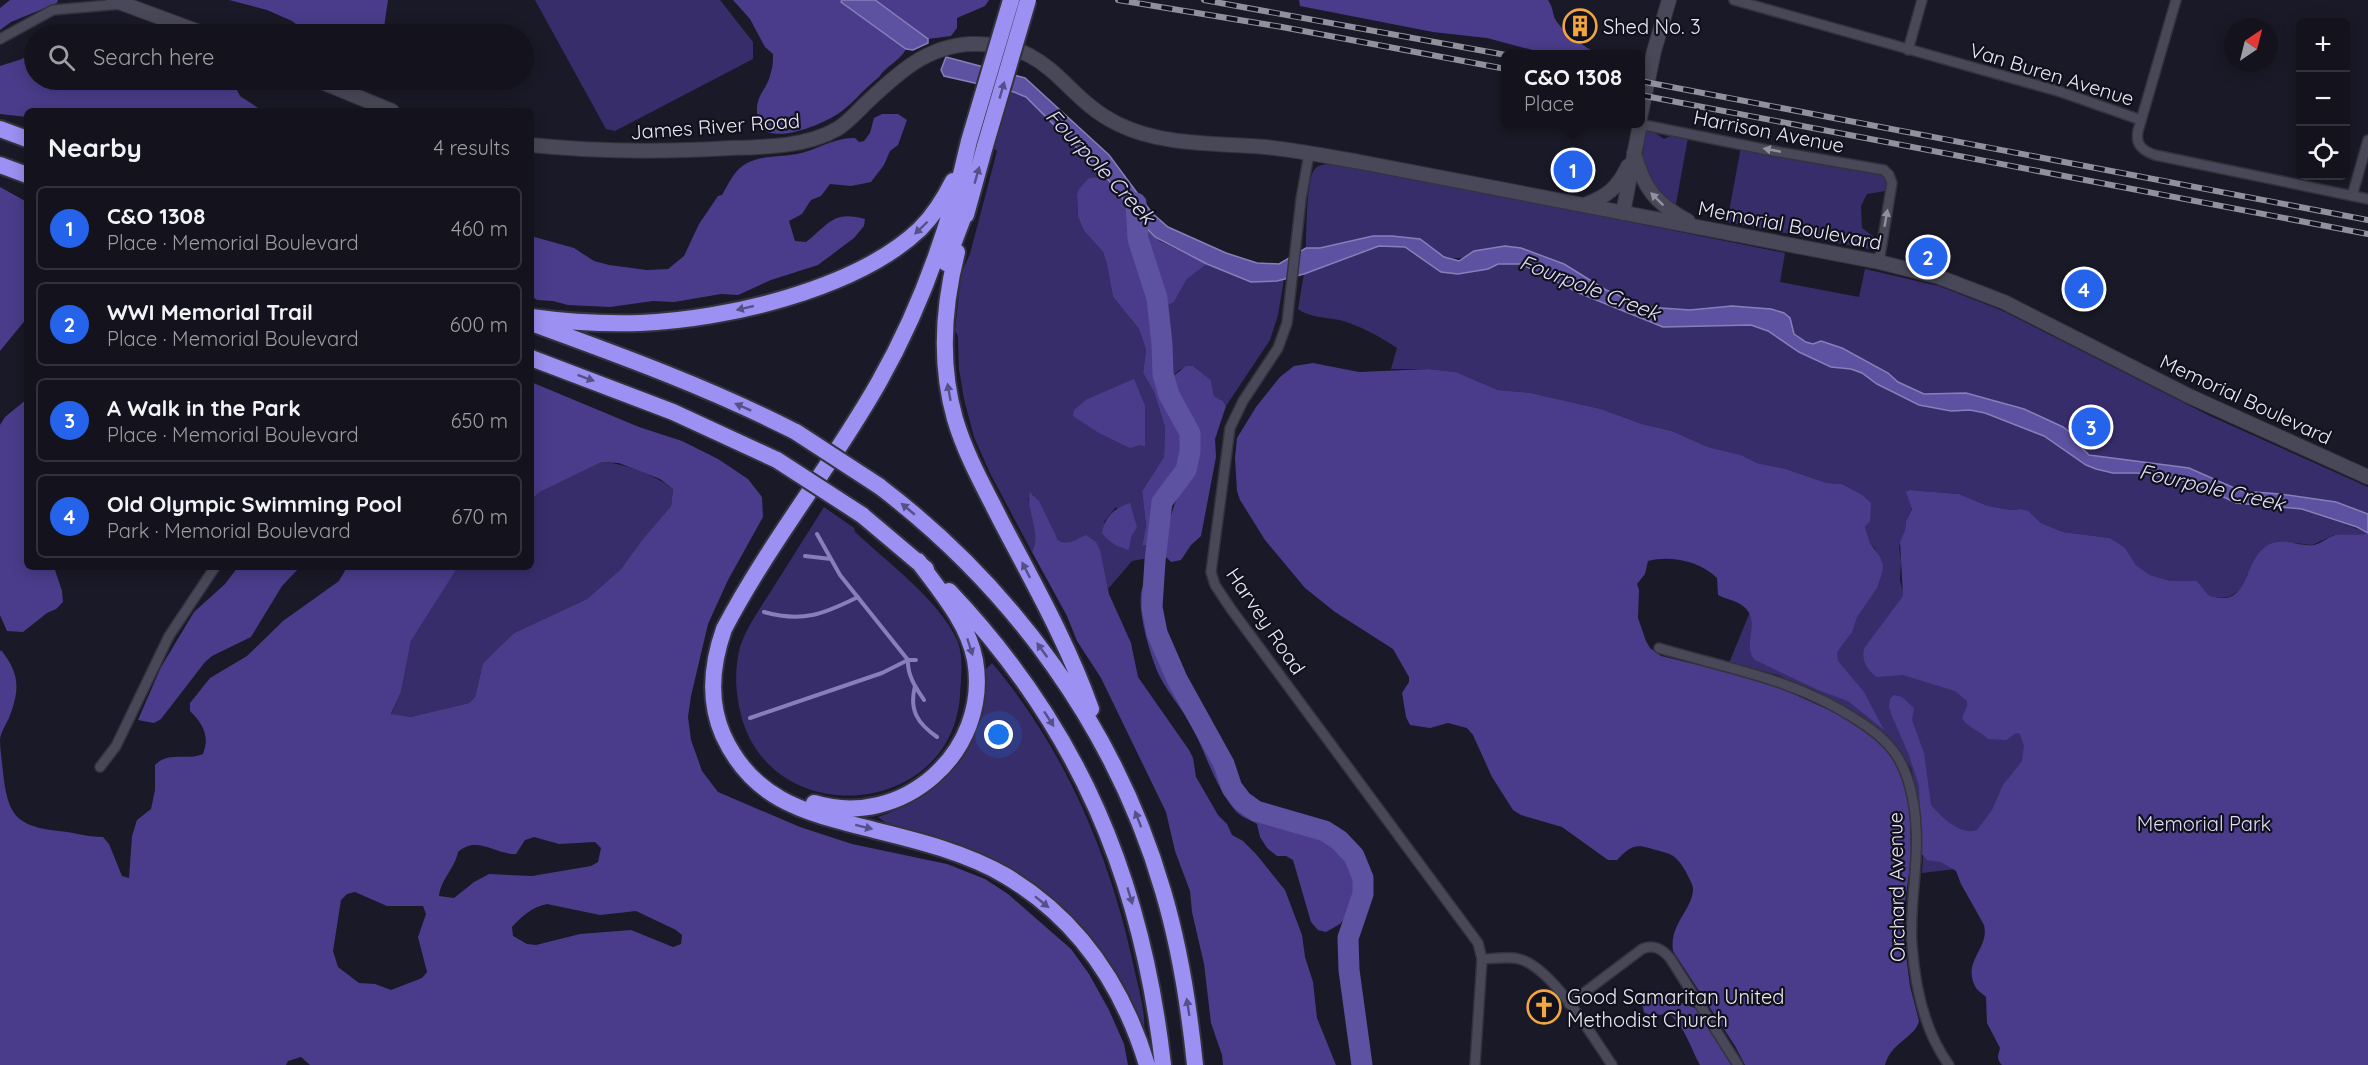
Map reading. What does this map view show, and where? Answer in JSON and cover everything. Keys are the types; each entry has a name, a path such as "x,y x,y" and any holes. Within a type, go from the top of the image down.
{"highway":[{"path":"1011,0 977,144 968,205 952,268 944,321 945,369 955,419 977,475 1056,626 1076,669 1100,739"},
{"path":"1028,0 938,254 902,339 850,429 724,629 717,648 713,681 717,716 728,747 748,775 777,798 813,814 957,854 1005,876 1045,903 1080,937 1107,974 1131,1019 1147,1065"},
{"path":"0,129 24,138"},
{"path":"534,317 611,323 673,321 711,316 766,303 833,280 889,252 919,230 941,203 977,144"},
{"path":"0,165 24,174"},
{"path":"918,561 958,618 969,640 975,661 974,702 963,738 943,769 917,790 902,798 871,807 854,809 821,806 789,794 760,772 743,751 731,727 723,695 725,662 729,645 744,613 833,476 896,372 928,306 968,205"},
{"path":"534,324 687,382 796,432 879,486 951,546 1011,610 1043,650 1077,701 1100,739 1135,810 1164,892 1183,973 1195,1065"},
{"path":"534,359 673,412 777,460 862,516 918,561 979,623 1023,680 1052,723 1092,797 1116,854 1136,915 1153,997 1163,1065"}],"street":[{"path":"1645,97 1654,51 1669,0"},
{"name":"Van Buren Avenue","path":"1734,0 2061,92 2141,120 2138,143 2142,149 2155,155 2368,199"},
{"path":"1908,50 1922,0"},
{"path":"2141,120 2176,0"},
{"path":"27,24 53,10 118,2 178,24"},
{"path":"0,39 24,26"},
{"name":"James River Road","path":"534,145 649,152 752,147 805,141 837,129 895,75 917,59 937,50 970,44 1005,47 1035,57 1057,73 1097,111 1116,124 1137,132 1178,140 1309,154"},
{"path":"342,90 386,108"},
{"name":"Harrison Avenue","path":"1645,125 1768,150 1880,169 1890,175 1892,183 1879,261"},
{"path":"1623,213 1639,128"},
{"path":"2352,196 2368,140"},
{"path":"1583,205 1600,200 1616,187 1634,153"},
{"path":"1634,153 1640,176 1653,197 1674,214 1700,227"},
{"name":"Memorial Boulevard","path":"1309,154 1879,261 1940,277 2004,302 2183,392 2368,477"},
{"name":"Harvey Road","path":"1309,154 1303,183 1287,323 1273,357 1243,401 1230,428 1212,558 1212,579 1238,618 1480,949 1482,959 1475,1065"},
{"path":"100,767 116,746 168,636 213,570"},
{"name":"Orchard Avenue","path":"1659,648 1704,662 1755,673 1813,694 1860,721 1883,739 1896,755 1910,790 1916,827 1911,914 1915,975 1929,1027 1949,1065"},
{"path":"1569,1004 1642,949 1649,946 1656,947 1670,958 1738,1065"},
{"path":"1482,959 1516,958 1524,960 1548,977 1612,1065"}],"green space":[{"path":"10,0 58,0 57,3 11,22 0,30 0,8"},
{"path":"229,0 388,0 384,24 296,24 267,10"},
{"path":"535,0 720,0 753,42 753,59 615,131 606,129"},
{"path":"733,0 842,0 906,49 879,77 834,116 796,132 771,133 762,128 758,119 757,104 772,70 773,54 765,47 750,19"},
{"path":"875,0 989,0 985,6 957,18 957,28 951,36 928,39"},
{"path":"1299,0 1548,0 1555,20 1560,26 1592,50 1532,50 1487,38 1433,32 1300,6"},
{"path":"24,58 24,90 237,90 240,96 258,108 24,108 24,117 0,114 0,66"},
{"path":"1010,91 1026,97 1107,178 1089,178 1077,195 1078,217 1084,231 1103,252 1113,297 1139,329 1146,350 1143,373 1154,392 1165,427 1164,457 1142,491 1146,526 1142,546 1148,545 1149,558 1132,561 1108,589 1106,579 1078,539 1068,542 1058,540 1033,494 1028,499 1035,526 1032,552 990,473 974,437 964,399 959,369 958,336 955,331 961,274 970,254 997,151 993,148","holes":["1134,380 1145,405 1144,447 1087,399","1116,507 1132,535 1129,550 1104,522"]},
{"path":"882,114 898,114 907,120 898,145 890,151 884,165 871,182 851,186 830,184 821,196 811,200 802,214 789,221 795,241 806,242 832,220 846,216 865,219 864,226 854,238 818,265 771,280 738,295 721,294 674,302 653,301 610,307 568,305 534,298 534,237 574,248 594,261 609,265 647,270 668,269 684,256 699,224 742,166 759,159 804,152 848,138 855,138 859,142 864,141 870,133 874,118"},
{"path":"1646,130 1664,139 1674,134 1688,138 1675,209 1653,190 1642,158"},
{"path":"1741,147 1880,172 1887,178 1888,186 1885,191 1867,194 1861,206 1862,228 1874,237 1872,246 1869,249 1727,222"},
{"path":"1327,164 1352,166 1785,253 1780,282 1859,297 1865,269 1939,286 2003,311 2210,416 2368,487 2368,514 2341,504 2278,498 2114,463 2084,452 2063,435 1926,396 1797,337 1787,328 1691,316 1615,301 1574,274 1487,256 1444,259 1408,240 1306,258 1307,212 1311,176 1316,168"},
{"path":"1089,178 1107,178 1126,201 1134,247 1152,294 1159,352 1158,373 1164,393 1180,416 1188,446 1187,460 1154,509 1153,529 1148,545 1142,546 1146,526 1142,491 1164,457 1165,427 1154,392 1143,373 1146,350 1139,329 1113,297 1103,252 1084,231 1078,217 1079,189"},
{"path":"0,187 24,200 24,322 0,351"},
{"path":"1146,228 1160,241 1207,264 1187,279 1174,302 1166,306 1153,266"},
{"path":"1379,246 1405,247 1441,272 1458,274 1488,269 1498,264 1521,264 1555,281 1646,319 1692,326 1751,325 1768,331 1799,352 1831,367 1851,369 1862,373 1899,396 1951,411 1970,410 1985,413 2044,436 2086,465 2113,473 2137,473 2176,479 2205,488 2236,503 2302,509 2361,530 2368,519 2368,1065 2030,860 1922,873 1924,835 1911,768 1887,735 1844,706 1778,675 1729,663 1778,544 1876,550 1870,543 1865,527 1870,520 1861,494 1842,484 1827,483 1786,469 1757,463 1741,455 1708,447 1672,431 1642,424 1601,409 1531,393 1498,390 1456,372 1391,369 1397,348 1391,344 1355,325 1310,315 1298,309 1304,274","holes":["1910,490 1959,494 1988,506 2020,509 2031,514 2041,523 2063,532 2110,538 2124,548 2136,565 2150,575 2171,581 2197,581 2207,595 2221,598 2233,595 2241,587 2247,574 2295,543 2312,545 2334,535 2358,536 2256,665 1903,592 1900,580 1899,547 1912,508"]},
{"path":"1207,264 1251,282 1284,279 1278,315 1270,340 1226,406 1223,401 1214,396 1211,380 1193,366 1179,370 1171,378 1166,306 1174,302 1187,279"},
{"path":"1313,363 1359,372 1428,369 1456,372 1498,390 1531,393 1601,409 1642,424 1672,431 1708,447 1741,455 1757,463 1786,469 1827,483 1842,484 1861,494 1871,503 1870,521 1865,527 1870,543 1883,565 1882,573 1877,588 1857,617 1852,632 1837,652 1838,661 1864,692 1884,730 1848,701 1818,690 1755,660 1750,647 1751,617 1747,610 1738,603 1718,595 1717,578 1702,567 1675,559 1648,561 1645,574 1637,584 1639,590 1638,618 1650,648 1661,656 1765,681 1838,714 1881,742 1899,770 1910,803 1911,859 1903,932 1910,986 1919,1021 1913,1032 1892,1051 1885,1065 1745,1065 1673,951 1674,933 1689,903 1693,889 1686,872 1675,857 1639,846 1628,850 1617,860 1608,860 1562,827 1521,815 1513,810 1492,777 1473,735 1467,728 1448,723 1430,728 1410,725 1406,717 1402,693 1409,682 1409,677 1393,649 1335,612 1305,588 1265,540 1240,500 1237,491 1235,458 1237,438 1256,407 1280,377 1294,366"},
{"path":"1186,366 1193,366 1211,380 1214,396 1223,401 1226,406 1215,439 1216,457 1201,536 1191,545 1181,560 1171,562 1164,555 1166,537 1176,501 1192,467 1197,450 1192,417 1186,405 1173,390 1171,383 1171,378"},
{"path":"1134,379 1145,405 1145,447 1140,445 1130,448 1099,433 1073,416 1074,410 1087,399"},
{"path":"534,383 639,427 682,441 718,459 748,479 762,497 763,517 728,580 708,624 691,696 688,717 691,740 702,771 718,792 800,827 852,844 947,864 985,879 1008,894 1071,949 1089,974 1124,1044 1128,1065 310,1065 301,1057 288,1061 286,1065 0,1065 0,739 8,801 19,818 27,824 38,827 103,837 109,844 122,876 129,878 132,836 137,820 151,809 155,790 155,765 166,758 203,754 206,742 204,731 190,711 190,703 210,678 247,656 283,621 339,581 345,570 456,570 411,641 401,692 391,714 410,717 469,703 475,697 483,663 514,633 587,599 621,569 671,506 673,489 660,479 619,463 602,462 540,492 534,497","holes":["534,837 559,844 595,842 601,848 598,862 591,866 532,876 489,874 474,882 454,898 439,896 442,884 458,852 465,847 480,845 508,854 516,854 525,840","355,892 387,906 423,906 426,914 418,937 427,972 422,978 391,990 375,984 359,983 338,967 333,951 341,900 347,894","547,904 600,915 636,911 676,930 682,935 681,944 673,947 631,930 580,934 536,945 527,944 513,936 512,927 516,923 528,912"]},
{"path":"24,401 24,570 55,570 63,602 23,632 7,631 0,615 0,425 5,417"},
{"path":"602,462 639,471 673,489 671,506 621,569 587,599 514,633 483,663 475,697 469,703 410,717 391,715 401,692 411,641 456,570 534,570 534,497 540,492"},
{"name":"Memorial Park","path":"1910,490 1959,494 1988,506 2028,511 2041,523 2063,532 2110,538 2125,548 2136,565 2150,575 2171,581 2197,581 2208,595 2222,598 2232,596 2239,590 2259,552 2268,545 2285,542 2314,545 2335,535 2368,533 2368,1065 2002,1065 2000,1063 1998,1057 2000,1048 1987,1023 1986,997 1976,988 1972,979 1972,970 1985,933 1984,925 1956,871 1941,862 1927,860 1921,853 1919,786 1889,707 1890,699 1894,695 1902,697 1914,708 1912,720 1924,753 1931,805 1958,828 1977,830 1992,810 2003,785 2022,761 2024,746 2020,734 2016,733 2006,740 1988,739 1967,724 1962,718 1967,701 1955,691 1903,675 1877,677 1865,664 1863,655 1865,647 1903,596 1900,542 1912,509 1906,492"},
{"path":"1030,492 1039,501 1058,540 1069,542 1086,535 1096,542 1100,550 1109,594 1131,643 1138,677 1189,750 1193,758 1196,777 1218,815 1227,824 1232,835 1243,841 1256,854 1285,890 1302,935 1305,957 1313,982 1317,1018 1336,1065 1223,1065 1211,1023 1204,964 1192,912 1190,891 1175,851 1166,812 1101,678 1077,641 1067,616 1032,552 1035,536"},
{"path":"1130,503 1137,527 1132,535 1129,550 1114,544 1102,533 1111,514"},
{"path":"824,507 854,528 855,532 925,596 949,625 961,653 960,695 949,737 925,768 893,787 855,795 817,792 782,776 755,747 739,706 737,691 738,654 746,632"},
{"path":"236,570 297,570 282,586 251,637 212,656 205,662 161,719 154,723 138,720 161,667 194,612 225,584"},
{"path":"1144,584 1148,585 1147,608 1161,657 1192,723 1214,755 1235,804 1268,821 1326,837 1341,848 1348,859 1356,878 1355,905 1340,924 1326,932 1318,930 1311,922 1293,860 1286,856 1277,856 1267,848 1260,837 1257,824 1234,809 1217,782 1190,724 1160,677 1148,644 1142,616 1141,592"},
{"path":"1,650 15,674 16,690 13,708 0,739"},
{"path":"992,663 1042,731 1082,806 1112,886 1124,927 1141,999 1144,1031 1124,987 1106,958 1072,917 1031,882 984,855 885,822 878,817 918,798 950,771 963,754 980,715 985,692 986,669"},
{"path":"1664,996 1697,1009 1732,1065 1700,1065 1683,1030 1674,1018 1668,1013 1651,1017 1644,1012 1642,1004 1648,998"}],"water":[{"path":"842,0 875,0 928,39 928,43 913,50 906,49 841,2"},
{"name":"Fourpole Creek","path":"946,57 1025,78 1109,155 1152,213 1168,227 1226,253 1257,263 1279,264 1306,248 1320,248 1373,236 1392,236 1420,239 1444,257 1459,261 1474,251 1505,246 1521,248 1564,264 1606,290 1647,307 1690,310 1732,306 1771,309 1784,313 1790,318 1794,334 1806,342 1813,344 1821,341 1842,348 1888,373 1898,382 1924,394 1966,393 2024,409 2063,427 2076,437 2089,455 2189,468 2241,491 2336,502 2368,514 2368,533 2357,527 2302,509 2236,503 2205,488 2176,479 2137,473 2113,473 2096,469 2086,465 2044,436 1985,413 1970,410 1951,411 1919,405 1877,384 1862,373 1851,369 1831,367 1799,352 1768,331 1751,325 1663,327 1579,293 1521,264 1498,264 1488,269 1458,274 1441,272 1405,247 1379,246 1304,274 1277,281 1251,282 1207,264 1155,237 1107,178 1026,97 1014,92 944,76 941,70"}],"waterway":[{"name":"Fourpole Creek","path":"1136,203 1138,239 1157,298 1163,374 1169,395 1190,433 1190,452 1186,470 1162,502 1152,607 1157,633 1177,679 1224,764 1232,788 1242,801 1256,811 1325,831 1339,840 1354,856 1363,878 1363,894 1348,938 1349,970 1362,1065"},
{"path":"817,534 840,575 908,660 916,660"},
{"path":"805,556 831,559"},
{"path":"764,612 801,617 823,612 858,597"},
{"path":"908,660 911,676 924,700"},
{"path":"750,718 882,673 908,660"},
{"path":"915,686 913,702 916,715 924,726 937,737"}],"railway":[{"path":"1118,0 1282,27 1501,68"},
{"path":"1204,0 1501,54"},
{"path":"1645,82 2368,220"},
{"path":"1645,96 2368,234"}],"place":[{"name":"Shed No. 3","path":"1580,26"},
{"name":"C&O 1308","path":"1573,170"},
{"name":"WWI Memorial Trail","path":"1928,257"},
{"name":"Old Olympic Swimming Pool","path":"2084,289"},
{"name":"A Walk in the Park","path":"2091,427"},
{"name":"Good Samaritan United Methodist Church","path":"1544,1007"}]}
